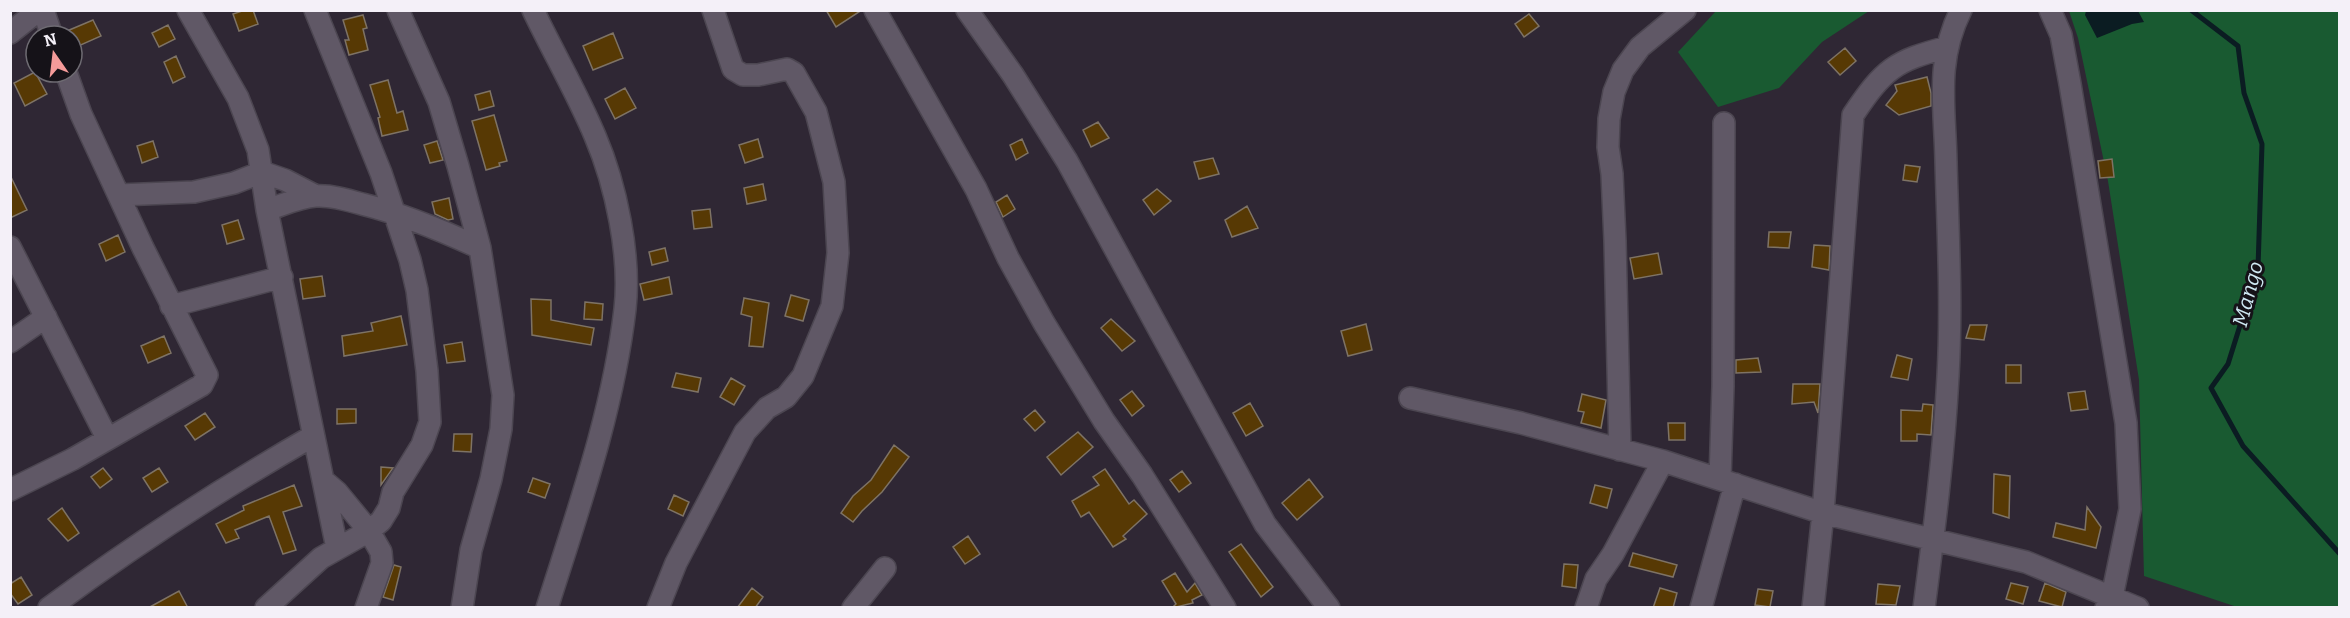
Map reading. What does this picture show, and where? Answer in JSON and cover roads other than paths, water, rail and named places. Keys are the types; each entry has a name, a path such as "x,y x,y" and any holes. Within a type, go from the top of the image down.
{"street":[{"path":"10,33 41,10 47,24"},
{"path":"188,10 238,98 258,150 267,210 337,548"},
{"path":"266,608 312,566 337,548 369,531 385,516 393,492 422,445 430,422 427,371 417,290 395,213 315,10"},
{"path":"398,10 439,102 480,248 503,395 501,429 491,479 471,550 462,608"},
{"path":"533,10 596,137 619,219 625,261 625,308 609,399 590,472 548,608"},
{"path":"658,608 676,563 745,432 767,408 786,397 803,376 832,306 838,253 834,182 816,112 794,74 786,69 758,75 743,75 733,69 713,10"},
{"path":"875,10 976,189 1008,258 1044,323 1225,608"},
{"path":"967,10 1013,75 1067,161 1265,524 1329,608"},
{"path":"1620,450 1615,241 1612,174 1608,147 1609,118 1614,92 1623,70 1640,47 1685,10"},
{"path":"1924,608 1933,539 1948,376 1947,173 1942,74 1951,32 1961,10"},
{"path":"2050,10 2061,35 2126,423 2130,509 2109,602"},
{"path":"1813,608 1823,513 1853,114 1872,87 1891,68 1921,54 1948,47"},
{"path":"10,490 73,459 202,385 206,380 206,370 171,306 81,114 70,84"},
{"path":"1701,608 1728,482 1723,386 1724,123"},
{"path":"119,195 194,192 234,183 262,172 285,180 316,196"},
{"path":"267,210 316,196 345,199 387,209 438,228 480,248"},
{"path":"10,247 107,438"},
{"path":"171,306 282,277"},
{"path":"10,342 46,317"},
{"path":"1410,398 1521,423 1663,461 1823,513 2026,562 2109,602 2138,608"},
{"path":"50,608 138,544 259,467 313,436"},
{"path":"1586,608 1596,579 1613,554 1663,461"},
{"path":"323,480 337,492 377,543 382,559 366,608"},
{"path":"853,608 885,568"}],"waterway":[{"name":"Mango","path":"2191,10 2238,46 2244,93 2262,144 2258,268 2228,364 2211,388 2243,446 2340,554"}]}
